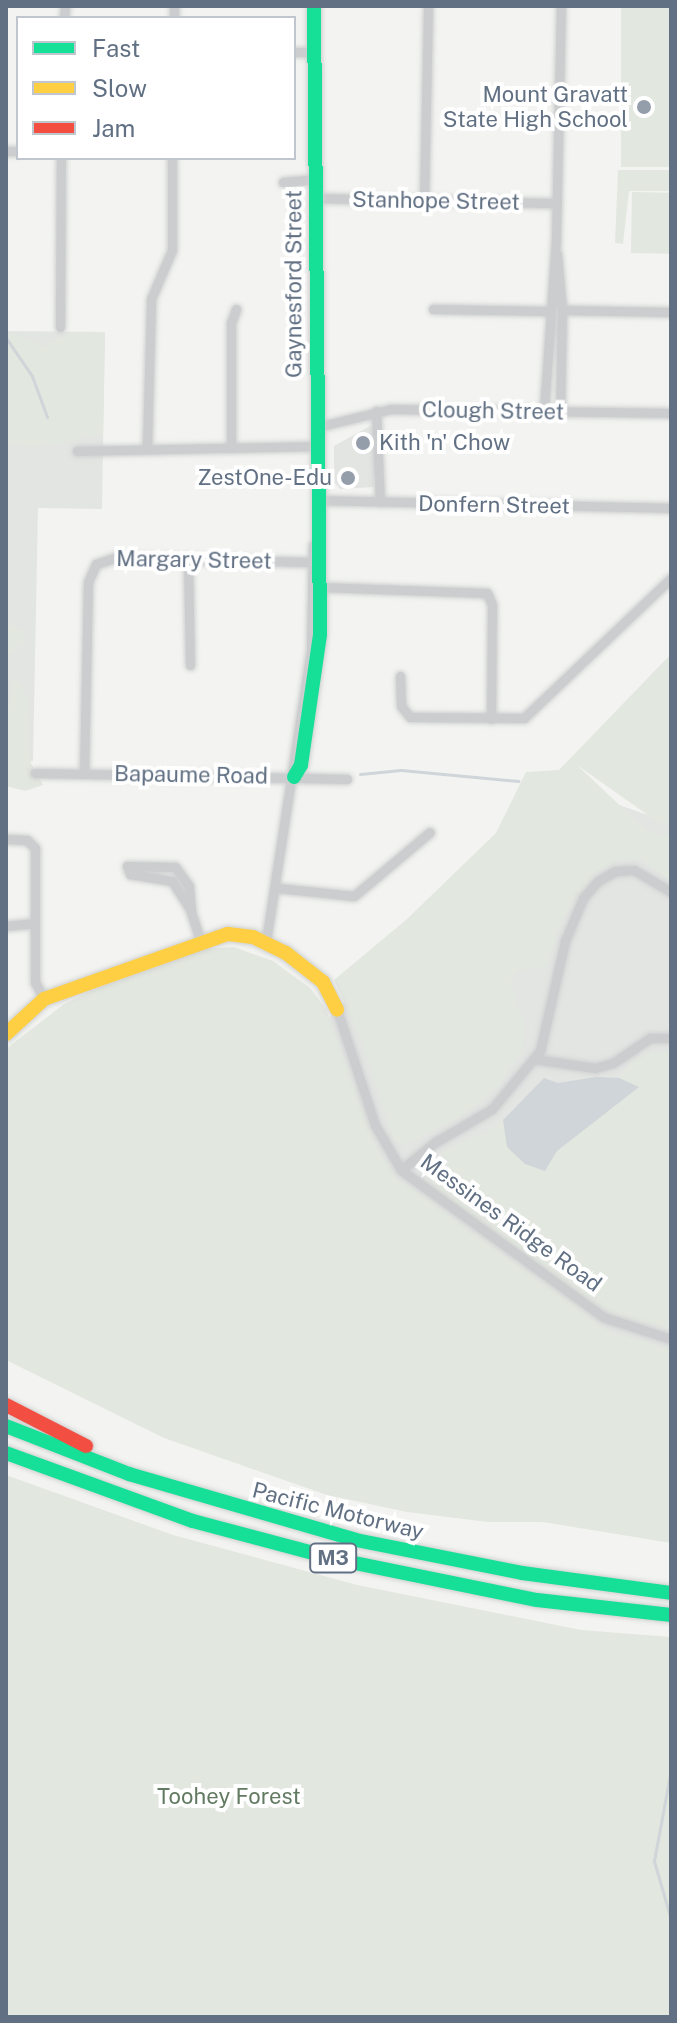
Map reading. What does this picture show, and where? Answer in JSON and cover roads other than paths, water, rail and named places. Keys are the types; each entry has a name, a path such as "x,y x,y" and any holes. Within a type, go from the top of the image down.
{"main road":[{"name":"Gaynesford Street","path":"294,777 301,765 319,653 314,6"},
{"name":"Messines Ridge Road","path":"6,1034 44,999 200,939 232,934 266,941 323,982 337,1010"},
{"path":"6,1405 145,1470 159,1483"},
{"name":"Pacific Motorway","path":"6,1426 159,1483 288,1523 418,1554 671,1593"},
{"name":"Pacific Motorway","path":"6,1453 193,1521 340,1560 537,1600 671,1615"}],"street":[{"path":"424,201 428,6"},
{"path":"544,411 548,311 556,239 561,6"},
{"path":"296,52 314,52"},
{"path":"60,327 61,160"},
{"path":"147,446 151,299 172,250 172,160"},
{"path":"283,182 316,179"},
{"name":"Stanhope Street","path":"316,198 557,203"},
{"path":"556,239 562,310 560,412"},
{"path":"231,448 231,323 236,309"},
{"path":"433,309 548,311"},
{"path":"562,310 671,312"},
{"path":"376,411 380,502"},
{"name":"Clough Street","path":"317,427 376,411 671,413"},
{"path":"77,451 147,446 317,446"},
{"name":"Donfern Street","path":"318,507 380,502 671,508"},
{"name":"Gaynesford Street","path":"266,941 278,888 312,642 312,562 318,507"},
{"name":"Margary Street","path":"84,773 90,572 104,559 312,562"},
{"path":"188,560 190,665"},
{"path":"400,676 401,706 410,717 491,719 529,715 671,578"},
{"path":"320,587 487,593 492,605 491,719"},
{"name":"Bapaume Road","path":"35,773 347,779"},
{"path":"278,888 352,897 430,832"},
{"path":"6,839 27,840 35,848 35,982 44,999"},
{"path":"191,911 170,880 129,874 127,866 175,867 188,884 191,911 200,939"},
{"path":"401,1170 434,1143 492,1109 534,1059 565,941 583,898 615,871 634,870 669,891"},
{"path":"6,926 35,923"},
{"name":"Messines Ridge Road","path":"337,1010 375,1125 401,1170 603,1317 671,1339"},
{"path":"534,1059 595,1068 613,1063 650,1038 671,1038"}],"waterway":[{"path":"6,338 32,376 47,417"},
{"path":"360,774 401,770 518,781"},
{"path":"671,1769 654,1861 671,1920"}],"place":[{"name":"Mount Gravatt State High School","path":"644,107"},
{"name":"Kith 'n' Chow","path":"363,443"},
{"name":"ZestOne-Edu","path":"348,478"}],"park label":[{"name":"Toohey Forest","path":"229,1797"}]}
